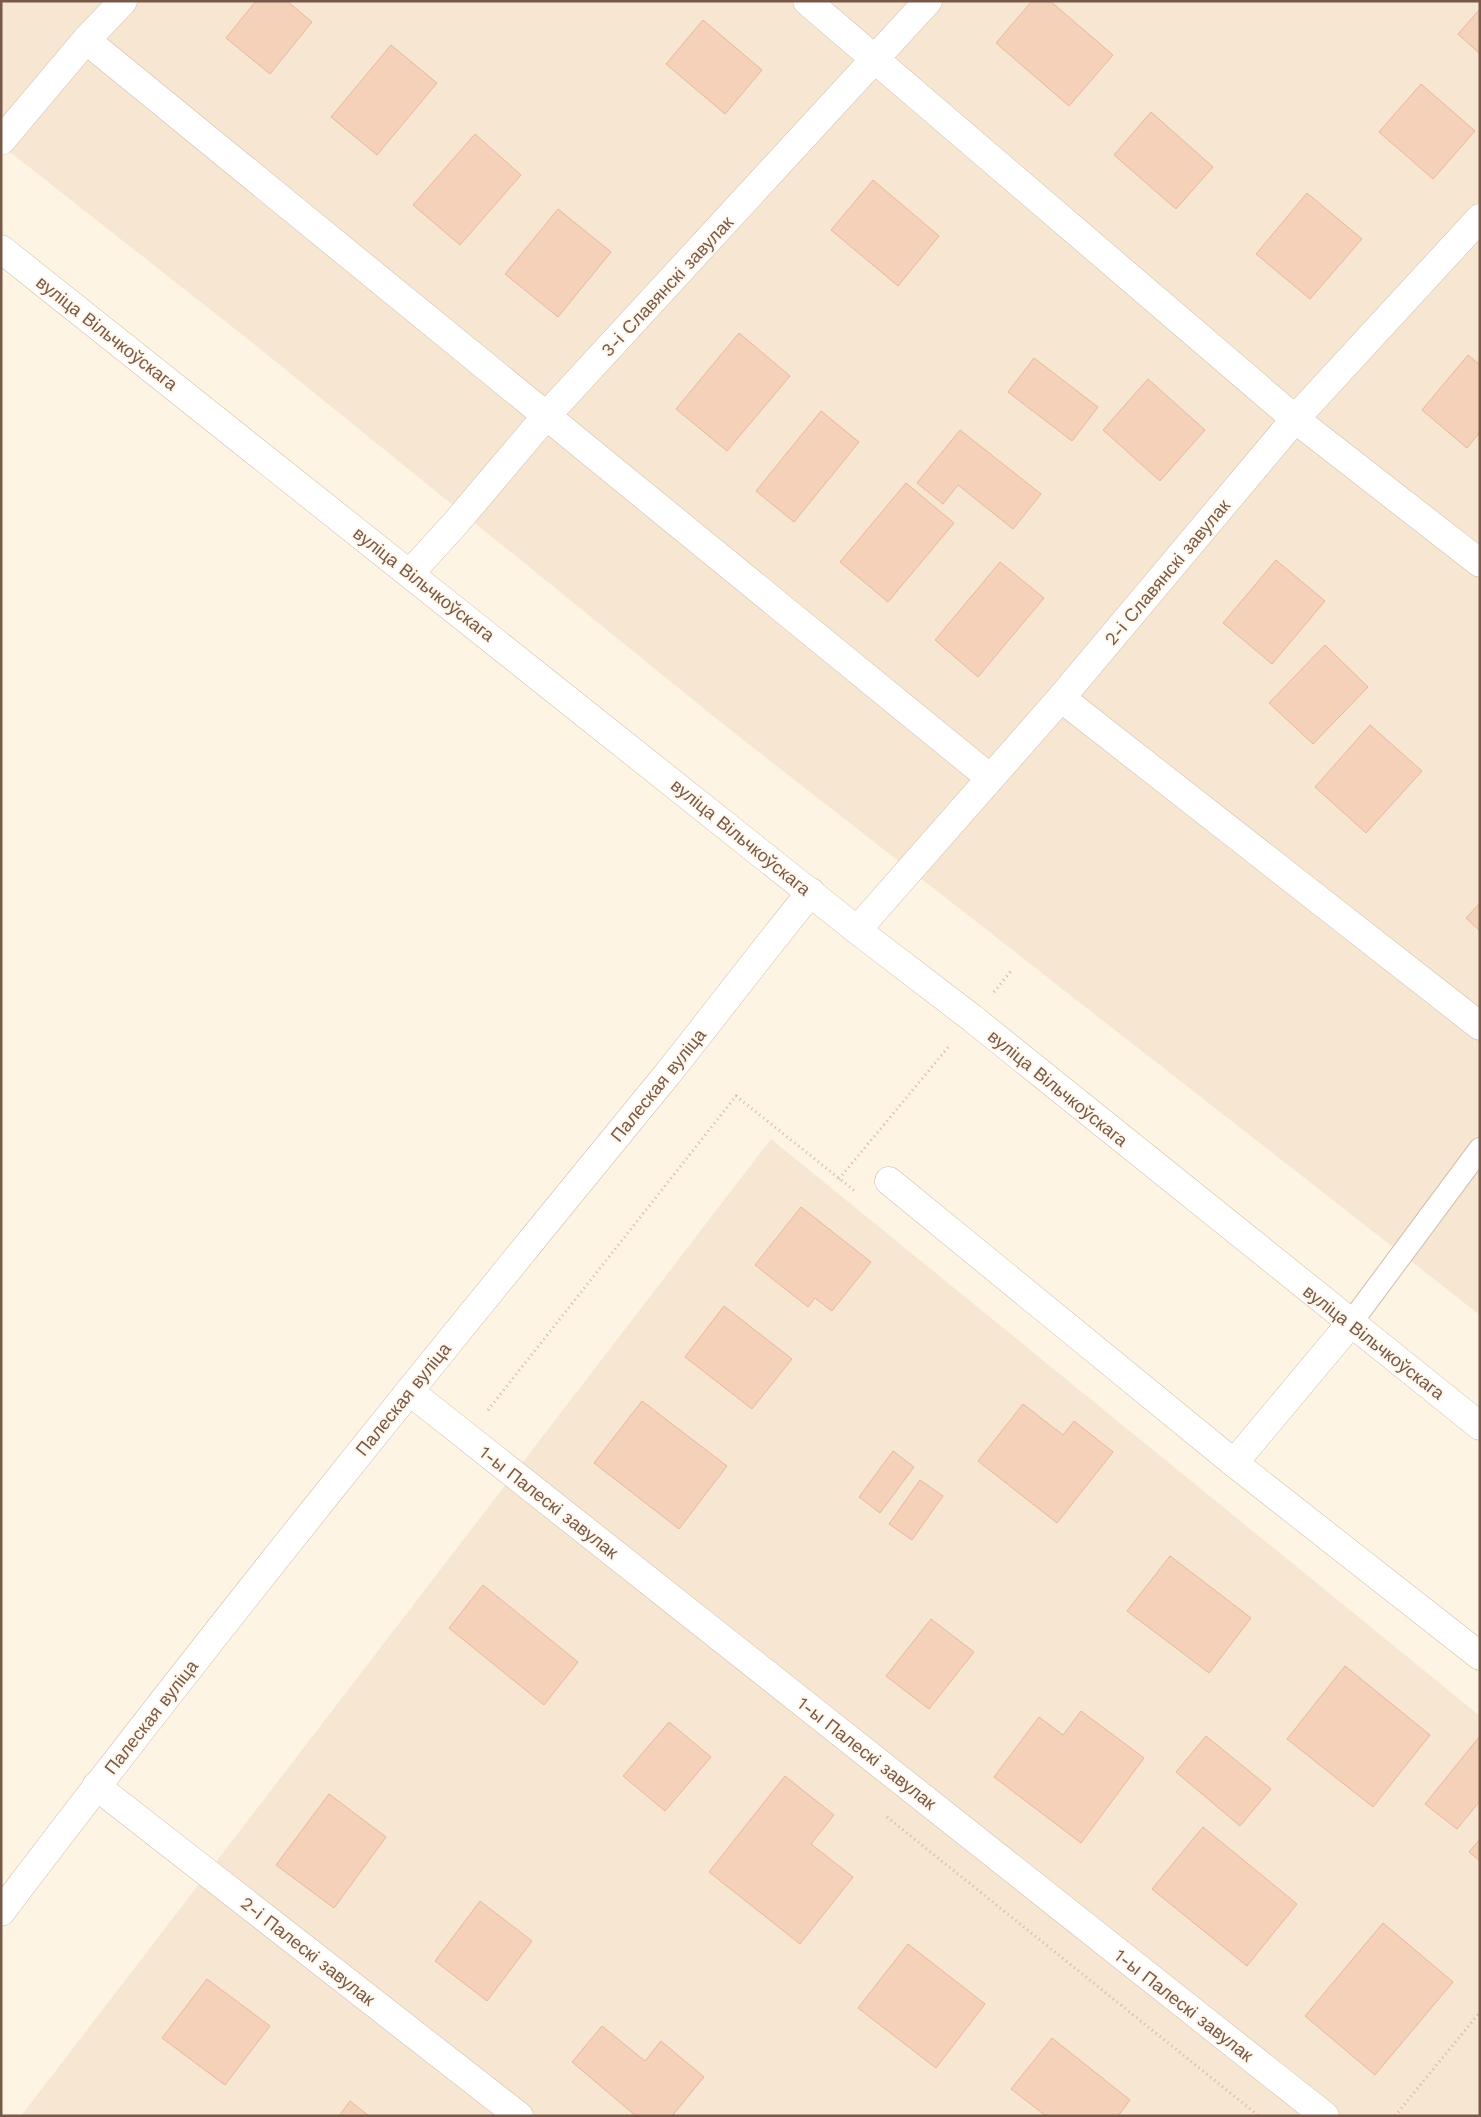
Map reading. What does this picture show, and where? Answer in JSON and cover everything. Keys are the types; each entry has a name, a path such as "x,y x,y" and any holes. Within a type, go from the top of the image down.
{"street":[{"path":"1,140 86,40 123,1"},
{"path":"807,1 1296,419 1480,563"},
{"name":"3-і Славянскі завулак","path":"410,573 454,525 548,415 876,60 928,1"},
{"path":"86,40 548,415 990,778"},
{"name":"2-і Славянскі завулак","path":"857,930 1061,698 1296,419 1480,218"},
{"name":"вуліца Вільчкоўскага","path":"1,249 857,930 972,1018 1350,1324 1480,1426"},
{"path":"1061,698 1480,1026"},
{"name":"Палеская вуліца","path":"1,1912 96,1786 409,1390 688,1048 753,963 811,892"},
{"path":"889,1181 1234,1463 1480,1656"},
{"path":"1234,1463 1350,1324"},
{"name":"1-ы Палескі завулак","path":"409,1390 1325,2116"},
{"name":"2-і Палескі завулак","path":"96,1786 519,2116"}],"lane":[{"path":"1350,1324 1480,1148"}],"path":[{"path":"839,1179 1011,971"},
{"path":"466,1436 736,1096 862,1198"},
{"path":"1395,2116 1480,2012"}],"shaded area":[{"path":"1,1 1480,1 1480,1315 723,724 249,340 1,145"},
{"path":"771,1139 1480,1716 1480,2116 21,2116"}],"building":[{"path":"256,1 287,1 312,22 270,74 226,38"},
{"path":"1032,1 1050,1 1113,55 1069,106 996,43"},
{"path":"1480,9 1480,54 1458,34"},
{"path":"703,20 762,70 725,114 666,64"},
{"path":"391,45 437,83 377,155 331,117"},
{"path":"1421,84 1475,131 1433,179 1379,132"},
{"path":"1151,112 1213,167 1176,209 1114,155"},
{"path":"475,134 521,175 460,245 413,205"},
{"path":"873,180 939,236 898,286 831,230"},
{"path":"1307,193 1362,239 1310,299 1256,254"},
{"path":"558,209 611,252 558,317 505,274"},
{"path":"739,333 790,376 727,451 676,409"},
{"path":"1468,355 1480,365 1480,432 1467,448 1422,410"},
{"path":"1034,358 1098,407 1072,441 1008,392"},
{"path":"1148,379 1205,430 1160,481 1103,430"},
{"path":"821,411 859,442 794,522 756,491"},
{"path":"960,430 1041,494 1013,529 958,485 943,504 917,483"},
{"path":"906,483 954,523 888,602 840,562"},
{"path":"1276,560 1325,601 1272,664 1223,623"},
{"path":"1000,562 1044,598 978,677 935,640"},
{"path":"1325,645 1368,687 1313,744 1269,703"},
{"path":"1370,725 1422,771 1366,833 1315,787"},
{"path":"1480,903 1480,931 1466,918"},
{"path":"801,1207 871,1262 832,1311 815,1298 808,1307 755,1265"},
{"path":"724,1306 792,1359 752,1409 685,1357"},
{"path":"642,1401 727,1466 679,1529 594,1463"},
{"path":"1023,1404 1063,1435 1074,1421 1113,1452 1057,1523 978,1461"},
{"path":"893,1451 914,1467 880,1513 859,1497"},
{"path":"920,1480 943,1496 912,1540 889,1524"},
{"path":"1170,1556 1251,1618 1209,1673 1127,1611"},
{"path":"483,1585 578,1662 544,1705 449,1628"},
{"path":"931,1619 974,1652 929,1709 886,1676"},
{"path":"1345,1666 1430,1735 1373,1807 1287,1739"},
{"path":"1081,1711 1144,1758 1081,1843 994,1777 1039,1717 1063,1735"},
{"path":"669,1722 711,1757 665,1811 623,1776"},
{"path":"1206,1736 1271,1789 1240,1826 1176,1772"},
{"path":"1480,1736 1480,1801 1457,1829 1425,1804"},
{"path":"785,1776 834,1815 811,1844 853,1877 800,1944 709,1872"},
{"path":"329,1794 386,1837 334,1908 276,1865"},
{"path":"1203,1827 1297,1904 1247,1966 1152,1889"},
{"path":"1480,1839 1480,1861 1469,1852"},
{"path":"480,1901 532,1941 487,2001 435,1961"},
{"path":"1383,1923 1453,1982 1375,2075 1305,2016"},
{"path":"908,1944 985,2004 936,2068 858,2008"},
{"path":"207,1979 270,2026 225,2085 162,2038"},
{"path":"602,2026 645,2061 661,2041 704,2077 672,2116 636,2116 572,2062"},
{"path":"1052,2038 1130,2100 1118,2116 1046,2116 1011,2089"},
{"path":"350,2101 369,2116 339,2116"}]}
